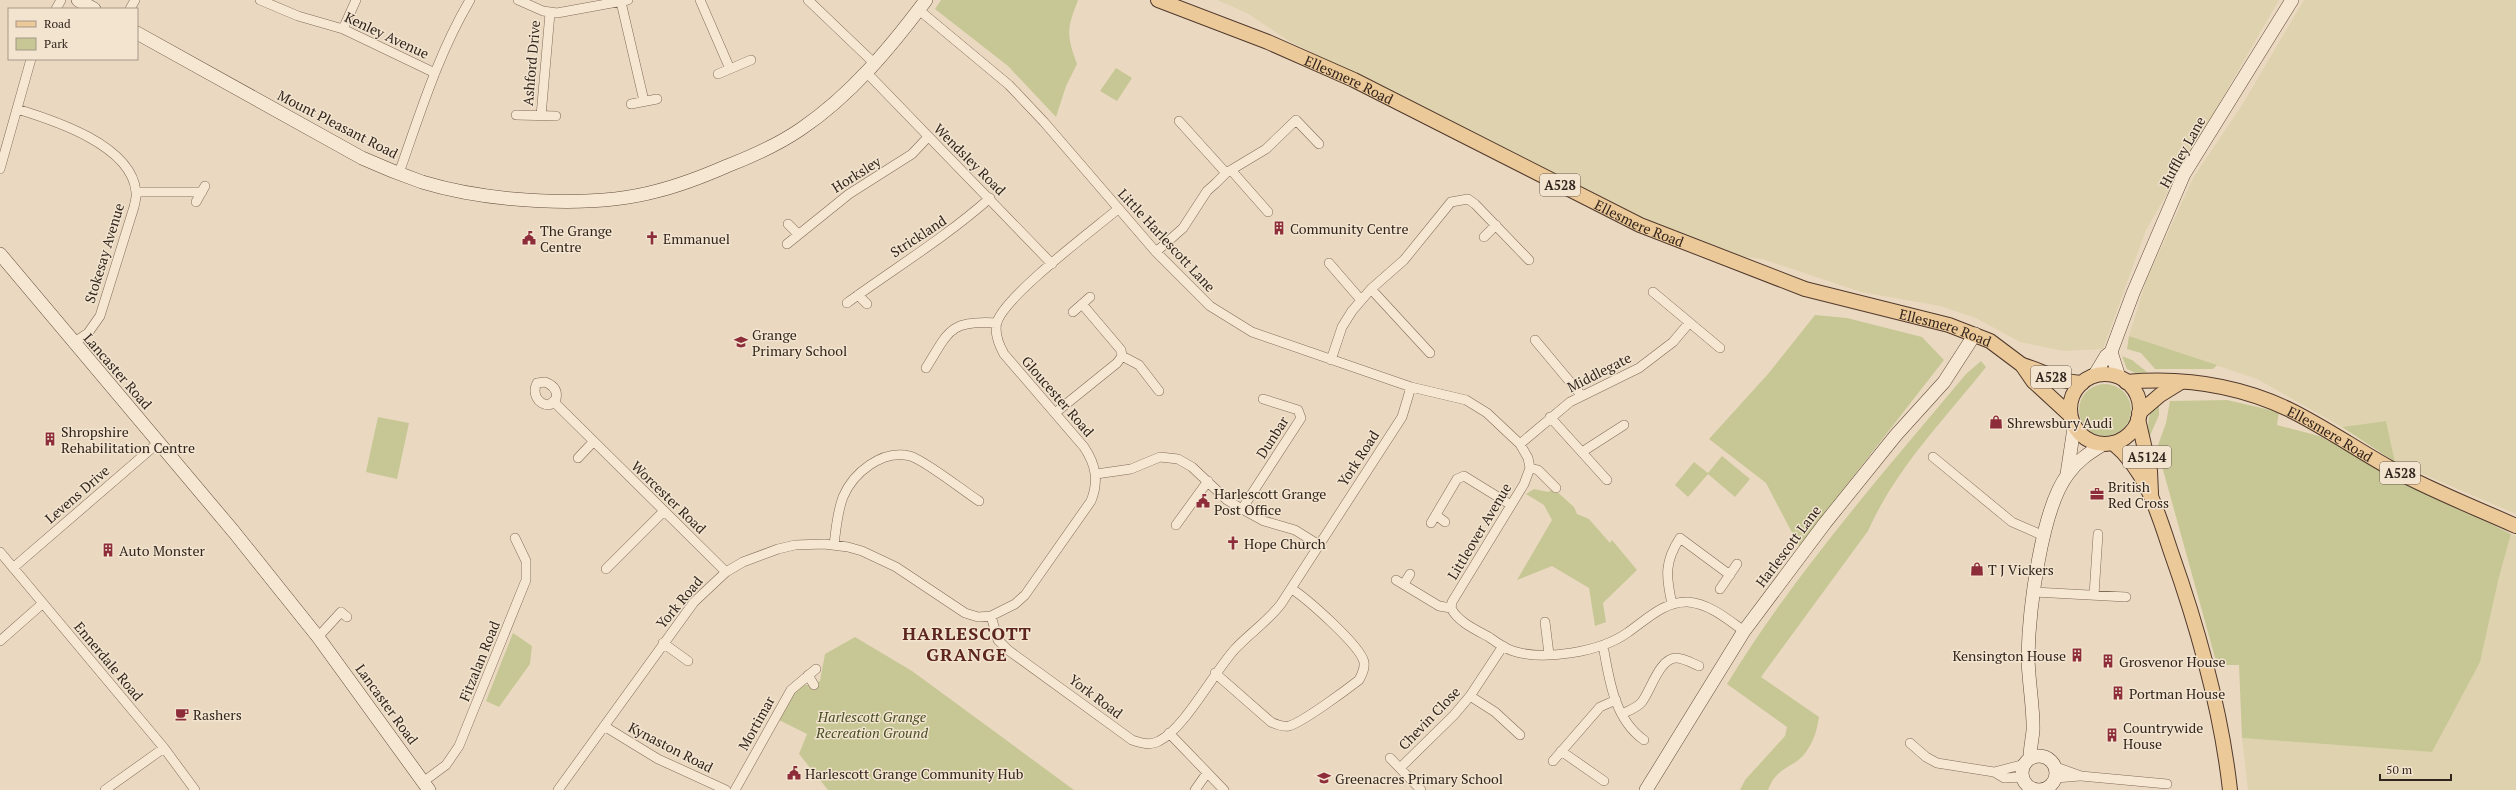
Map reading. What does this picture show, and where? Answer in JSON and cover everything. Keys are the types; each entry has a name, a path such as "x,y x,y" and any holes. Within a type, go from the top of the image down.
{"main road":[{"name":"Ellesmere Road","path":"1158,0 1268,42 1354,80 1654,231 1805,289 1949,325 1975,334 2004,349 2022,365 2033,381 2072,422"},
{"name":"Ellesmere Road","path":"2022,365 2039,370 2057,380 2082,383"},
{"path":"2139,416 2136,396 2123,380 2111,375 2094,376 2082,383 2074,392 2070,403 2072,422 2082,436 2091,442 2108,444 2129,434 2139,416 2160,395 2181,382"},
{"name":"Ellesmere Road","path":"2123,380 2165,379 2232,389 2262,398 2289,410 2391,469 2516,526"},
{"name":"A5124","path":"2139,416 2150,470 2152,496"},
{"name":"A5124","path":"2108,444 2131,460 2152,496 2191,608 2220,724 2230,790"}],"street":[{"path":"78,0 92,8"},
{"name":"Kenley Avenue","path":"260,0 298,16 343,29 435,73"},
{"path":"343,29 356,0"},
{"path":"399,173 435,73 449,39 470,0"},
{"path":"518,0 550,13 625,1 644,101"},
{"path":"700,0 730,69"},
{"name":"Wendsley Road","path":"808,0 871,69 928,138 990,198 1052,264"},
{"name":"Huffley Lane","path":"2094,376 2106,356 2111,352 2133,293 2184,174 2292,0"},
{"name":"Mount Pleasant Road","path":"138,34 354,154 399,173 454,190 537,200 584,202 656,192 715,172 776,144 820,114 871,69 922,5"},
{"name":"Little Harlescott Lane","path":"922,5 1009,86 1044,122 1118,209 1188,287 1229,319 1252,332 1330,360 1411,387 1466,400 1487,413 1520,444 1528,458 1530,468"},
{"name":"Ashford Drive","path":"541,116 550,13"},
{"path":"0,169 31,60"},
{"path":"718,74 751,60"},
{"path":"631,104 657,99"},
{"name":"Stokesay Avenue","path":"17,109 61,122 97,142 122,164 132,178 136,192 134,207 100,316 88,333 73,343"},
{"name":"Ashford Drive","path":"516,115 556,116"},
{"path":"1156,252 1183,228 1207,192 1229,172 1252,159 1296,120 1319,144"},
{"path":"1179,121 1268,212"},
{"name":"Horksley","path":"787,244 849,194 912,154 928,138"},
{"path":"136,192 204,189 196,202"},
{"name":"Strickland","path":"847,303 957,227 990,198"},
{"path":"1330,360 1342,327 1361,300 1371,289 1404,260 1451,202 1468,199 1486,214 1529,260"},
{"path":"926,368 941,342 955,327 974,322 997,323 1010,301 1118,209"},
{"path":"788,224 798,234"},
{"path":"1484,237 1496,226"},
{"name":"Lancaster Road","path":"0,254 73,343 159,442 318,638 426,786"},
{"path":"1329,263 1361,300"},
{"path":"1371,289 1430,353"},
{"path":"1653,292 1720,348"},
{"path":"858,295 867,304"},
{"path":"1073,312 1090,297"},
{"path":"1056,413 1117,363 1122,356 1121,350 1082,304"},
{"name":"Gloucester Road","path":"991,616 1014,604 1035,582 1091,501 1096,488 1096,474 1091,458 1084,447 1056,413 1004,354 998,342 997,323"},
{"name":"Middlegate","path":"1520,444 1550,417 1581,395 1639,368 1673,342 1689,323"},
{"name":"Harlescott Lane","path":"1646,790 1744,632 1824,523 1896,435 1944,382 1975,334"},
{"path":"1535,340 1581,395"},
{"path":"2111,352 2123,380"},
{"path":"1122,356 1139,365 1159,391"},
{"name":"York Road","path":"558,790 694,602 726,572 743,562 778,549 812,544 834,545 862,551 888,563 965,614 991,616 998,640 1008,650 1132,740 1150,744 1159,741 1182,721 1215,673 1235,650 1270,618 1292,589 1402,417 1411,387"},
{"name":"Dunbar","path":"1242,509 1301,418 1298,410 1263,399"},
{"name":"Worcester Road","path":"554,402 726,572"},
{"path":"1550,417 1607,480"},
{"path":"2067,474 2072,422"},
{"path":"1582,452 1624,425"},
{"name":"Levens Drive","path":"13,568 159,442"},
{"path":"578,458 593,442"},
{"path":"2108,444 2079,461 2067,474 2055,499 2044,536 2034,592 2028,654 2033,730 2023,777 2031,789 2040,790 2052,780 2081,776 2134,786 2167,784"},
{"path":"834,545 837,517 843,497 854,480 868,465 885,458 898,455 911,456 979,501"},
{"path":"1096,474 1131,469 1162,457 1178,459 1192,467 1227,500 1264,521 1295,530 1319,545"},
{"path":"1933,457 2012,522 2044,536"},
{"path":"1530,468 1538,470 1556,488"},
{"name":"Littleover Avenue","path":"1451,608 1452,602 1524,484 1530,468"},
{"path":"1445,522 1433,519 1457,479 1464,476 1511,505"},
{"path":"1176,525 1208,481"},
{"path":"606,569 664,511"},
{"path":"2094,595 2098,534"},
{"name":"Fitzalan Road","path":"426,786 446,765 459,746 524,585 527,571 526,561 515,538"},
{"path":"1672,604 1667,579 1668,564 1671,551 1680,538 1730,575"},
{"name":"Ennerdale Road","path":"0,552 164,748 195,790"},
{"path":"1720,589 1737,564"},
{"path":"1410,574 1400,582 1439,606 1451,608 1457,618 1502,646 1522,653 1549,654 1574,652 1604,645 1626,634 1657,611 1672,604 1688,602 1703,605 1725,617 1744,632"},
{"path":"1215,673 1271,722 1281,726 1290,726 1304,718 1359,680 1364,671 1364,662 1358,652 1321,612 1292,589"},
{"path":"2034,592 2126,597"},
{"path":"0,641 42,604"},
{"path":"318,638 341,612 347,617"},
{"path":"1545,622 1549,654"},
{"name":"York Road","path":"663,643 688,661"},
{"path":"1604,645 1616,700 1622,714 1634,733 1644,740"},
{"name":"Chevin Close","path":"1400,768 1454,715 1470,696 1502,646"},
{"path":"1622,714 1640,703 1656,676 1668,660 1674,658 1682,659 1699,666"},
{"name":"Mortimar","path":"735,790 791,690 816,669"},
{"path":"808,675 814,685"},
{"path":"1470,696 1501,717 1520,735"},
{"path":"1553,760 1600,707 1616,700"},
{"name":"Kynaston Road","path":"604,726 658,758 726,790"},
{"path":"2033,730 2044,756 2051,760 2052,780"},
{"path":"1170,733 1224,790"},
{"path":"1910,743 1926,757 1937,763 1994,772 2004,778 2023,777"},
{"path":"105,790 164,748"},
{"path":"1561,751 1604,781"},
{"path":"1994,772 2044,756"},
{"name":"Chevin Close","path":"1390,758 1421,790"},
{"path":"1195,790 1207,773"}],"shaded area":[{"path":"1217,0 2279,0 2146,230 2103,349 2064,351 2020,342 1976,318 1940,306 1861,292 1762,259 1730,255 1675,235 1289,41 1247,13"},
{"path":"2304,0 2516,0 2516,514 2395,462 2386,421 2342,427 2257,379 2129,336 2146,281 2193,178 2242,105"},
{"path":"2511,534 2516,536 2516,790 2248,790 2242,738 2432,752 2498,581"}],"green space":[{"path":"941,0 1078,0 1069,32 1071,45 1077,64 1066,86 1056,117 1008,66 935,9"},
{"path":"1116,68 1132,78 1117,101 1100,91"},
{"path":"1815,315 1847,318 1922,337 1944,360 1799,546 1766,483 1709,439 1768,374"},
{"path":"2129,336 2217,365 2213,369 2155,369 2141,353 2127,349"},
{"path":"2122,356 2132,360 2147,372 2135,373 2127,369"},
{"path":"1981,361 1986,367 1907,465 1879,508 1868,531 1761,677 1819,717 1811,744 1806,752 1796,762 1781,771 1776,776 1768,790 1740,790 1745,780 1785,736 1787,727 1727,684 1781,603 1841,524 1966,374"},
{"path":"2100,384 2110,384 2124,391 2131,405 2131,415 2124,429 2110,436 2100,436 2090,432 2083,425 2079,415 2079,405 2083,395 2090,388"},
{"path":"2159,400 2159,415 2149,438 2148,427 2150,413"},
{"path":"2227,400 2279,412 2277,425 2319,436 2511,534 2498,581 2480,662 2432,752 2242,738 2239,665 2217,665 2157,448 2166,423 2170,401"},
{"path":"378,417 409,423 397,479 366,472"},
{"path":"2386,421 2395,462 2342,427"},
{"path":"1722,456 1750,479 1735,497 1708,474 1688,497 1675,485 1694,462 1708,473"},
{"path":"1534,489 1548,492 1554,489 1574,507 1577,514 1589,519 1610,543 1612,540 1637,570 1603,603 1606,622 1595,626 1589,588 1552,566 1517,580 1552,520 1544,505 1526,494"},
{"path":"513,633 532,646 530,664 499,707 486,701"},
{"name":"Harlescott Grange Recreation Ground","path":"855,637 912,671 1074,790 828,790 799,754 807,734 779,720 799,685 814,685 820,681 825,654"}],"place":[{"name":"Community Centre","path":"1279,228"},
{"name":"The Grange Centre","path":"529,238"},
{"name":"Emmanuel","path":"652,238"},
{"name":"Grange Primary School","path":"741,342"},
{"name":"Shrewsbury Audi","path":"1996,422"},
{"name":"Shropshire Rehabilitation Centre","path":"50,439"},
{"name":"British Red Cross","path":"2097,494"},
{"name":"Harlescott Grange Post Office","path":"1203,501"},
{"name":"Hope Church","path":"1233,543"},
{"name":"Auto Monster","path":"108,550"},
{"name":"T J Vickers","path":"1977,569"},
{"name":"Kensington House","path":"2077,655"},
{"name":"Grosvenor House","path":"2108,661"},
{"name":"Portman House","path":"2118,693"},
{"name":"Rashers","path":"182,714"},
{"name":"Countrywide House","path":"2112,735"},
{"name":"Harlescott Grange Community Hub","path":"794,773"},
{"name":"Greenacres Primary School","path":"1324,778"}],"district":[{"name":"HARLESCOTT GRANGE","path":"967,643"}]}
